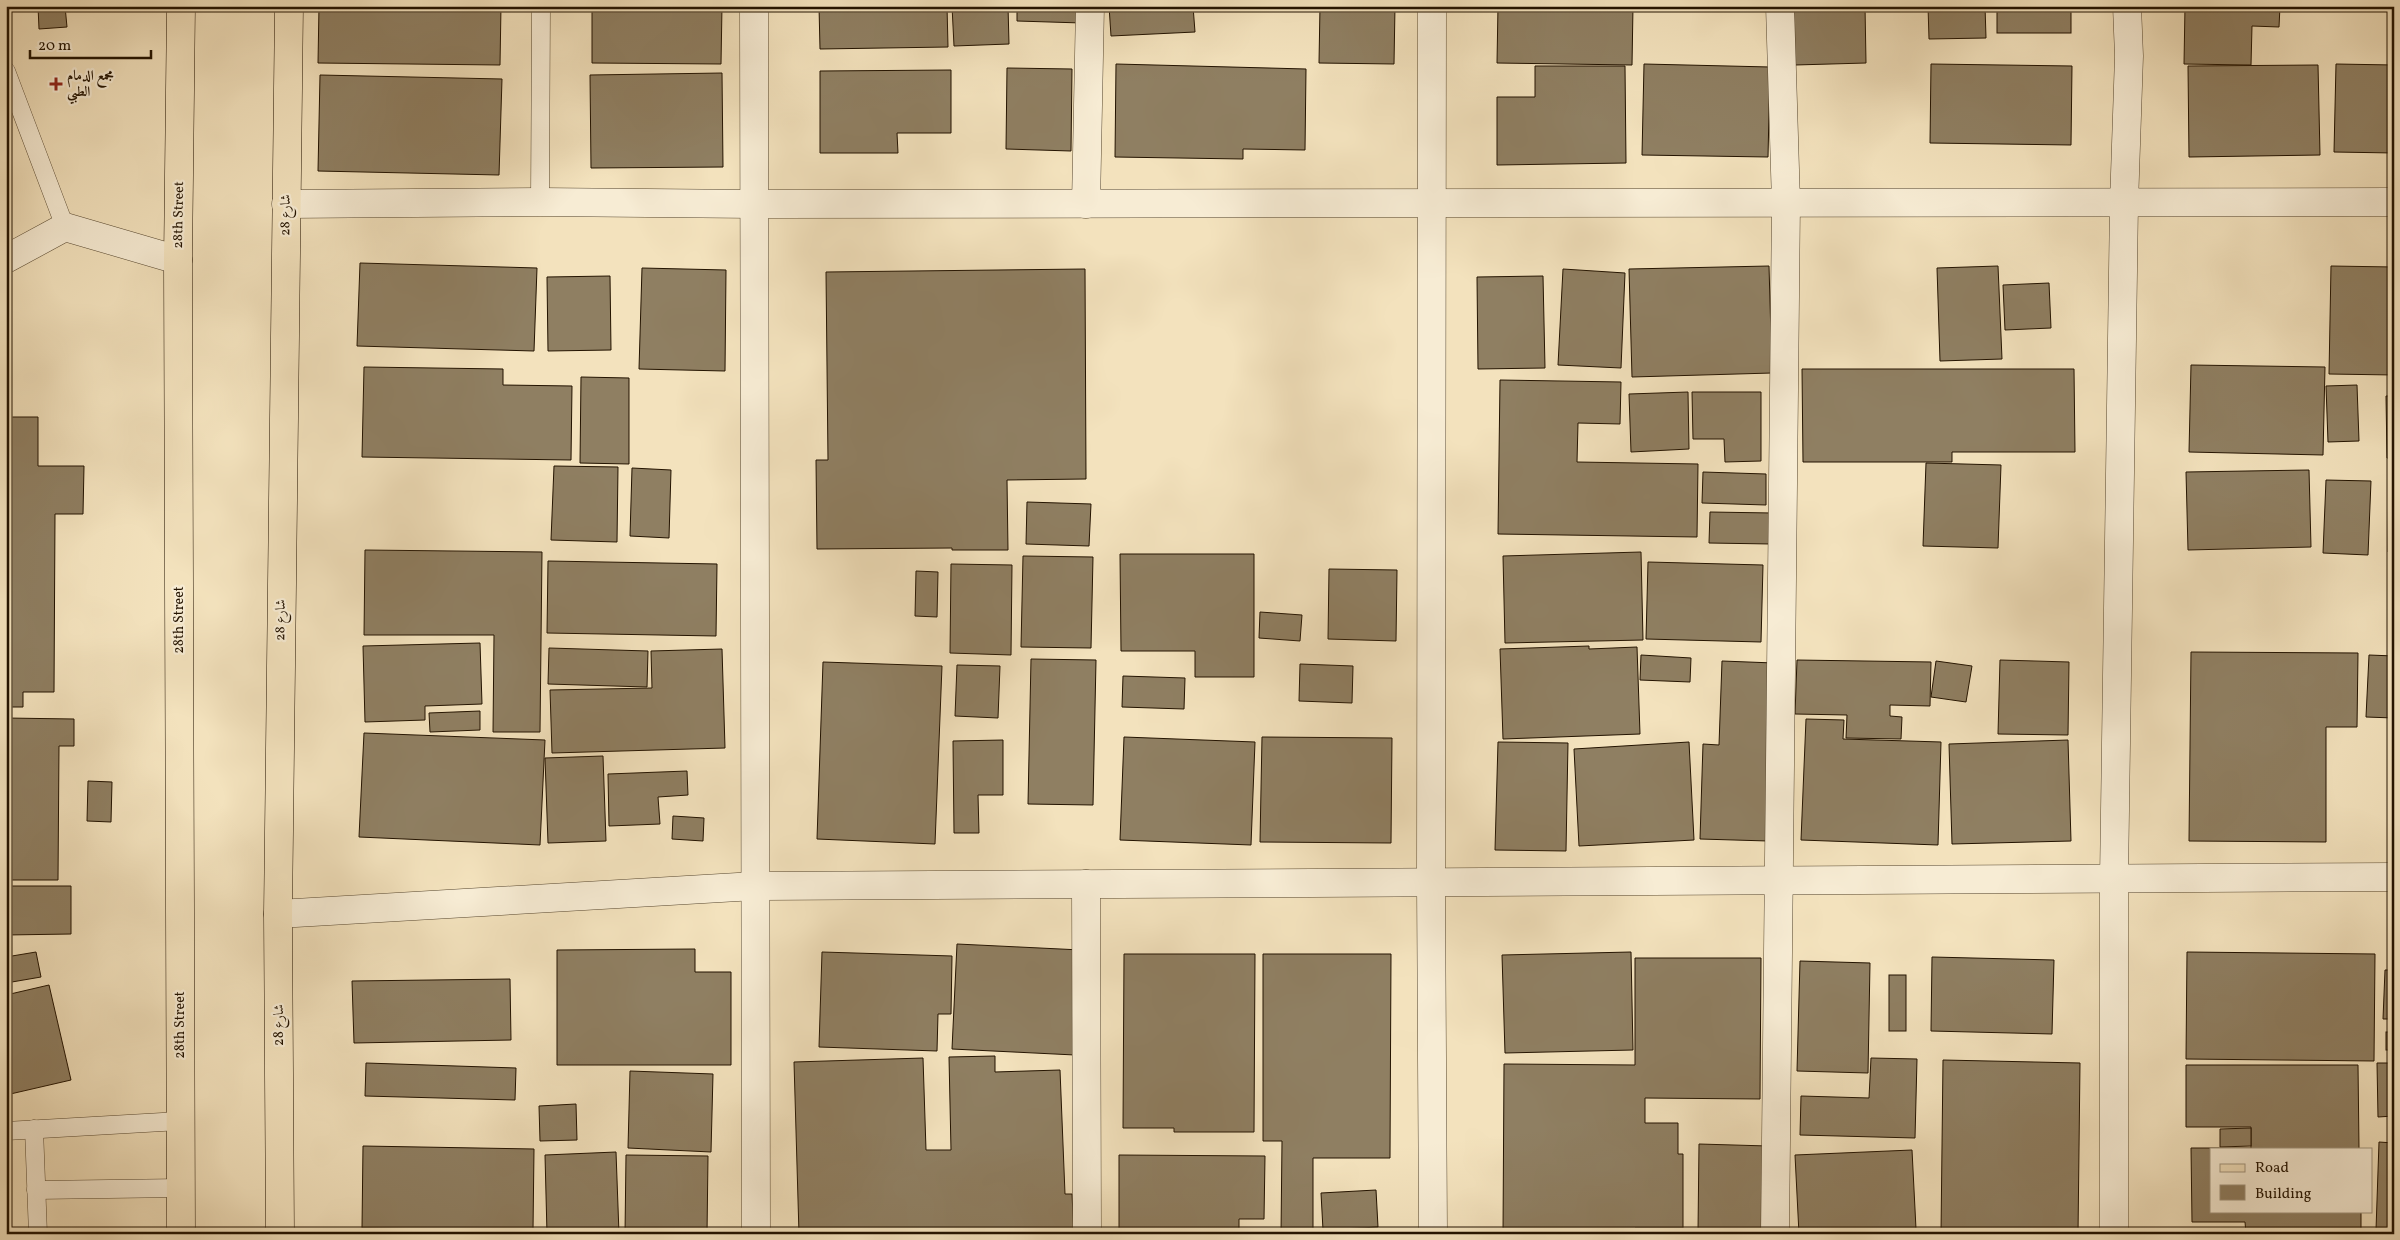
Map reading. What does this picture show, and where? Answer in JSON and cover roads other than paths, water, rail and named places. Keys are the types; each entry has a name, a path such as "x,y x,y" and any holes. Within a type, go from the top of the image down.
{"main road":[{"name":"28th Street","path":"181,6 178,260 181,1234"},
{"name":"شارع 28","path":"280,1234 278,914 289,6"}],"street":[{"path":"754,6 756,204 756,1234"},
{"path":"1086,204 1090,6"},
{"path":"1432,6 1431,882 1433,1234"},
{"path":"1775,1234 1786,203 1780,6"},
{"path":"2114,1234 2114,878 2124,204 2129,56 2128,6"},
{"path":"286,204 540,202 756,204 2124,204 2394,202"},
{"path":"6,259 65,227 178,260"},
{"path":"278,914 756,886 2394,877"},
{"path":"1086,884 1087,1234"}],"lane":[{"path":"540,202 541,6"},
{"path":"6,71 65,227"},
{"path":"6,1131 180,1121"},
{"path":"34,1129 38,1234"},
{"path":"36,1190 181,1188"}],"place":[{"name":"مجمع الدمام الطبي","path":"56,84"}]}
